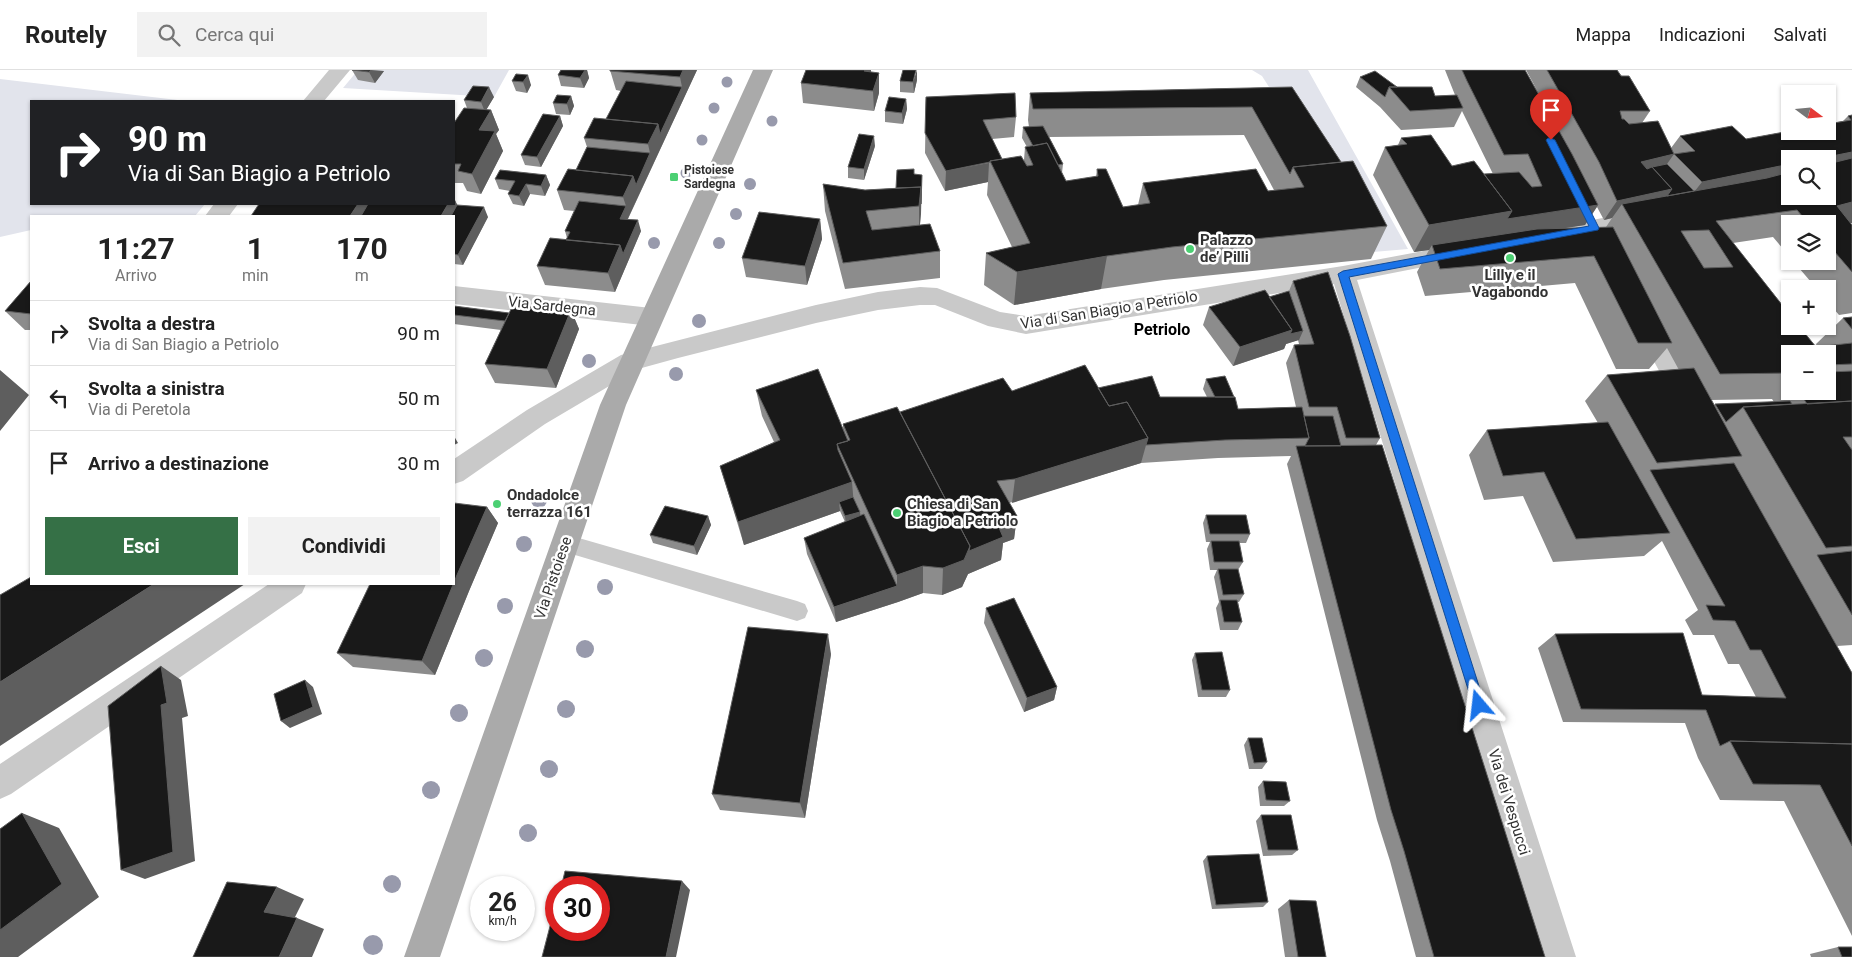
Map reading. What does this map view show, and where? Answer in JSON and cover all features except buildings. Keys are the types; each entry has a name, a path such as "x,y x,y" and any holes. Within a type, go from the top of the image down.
{"main road":[{"name":"Via Pistoiese","path":"422,957 612,405 763,70"}],"street":[{"path":"315,100 340,70"},
{"path":"217,215 226,205"},
{"path":"1537,238 1590,219 1664,213"},
{"path":"1590,219 1605,249"},
{"name":"Via di San Biagio a Petriolo","path":"455,472 536,417 630,362 816,314 878,301 937,296 997,320 1026,325 1343,274 1479,249"},
{"name":"Via dei Vespucci","path":"1343,274 1558,957"},
{"name":"Via Sardegna","path":"455,295 651,317"},
{"path":"1634,301 1700,422"},
{"path":"0,783 291,585"}],"lane":[{"path":"565,543 797,610"}],"shaded area":[{"path":"358,70 509,70 494,97 343,88"},
{"path":"1252,70 1308,70 1408,249 1373,252 1262,76"},
{"path":"0,79 178,100 30,100 30,205 204,205 196,215 30,215 30,230 0,237"}],"place":[{"name":"Pistoiese Sardegna","path":"674,177"},
{"name":"Palazzo de’ Pilli","path":"1190,249"},
{"name":"Lilly e il Vagabondo","path":"1510,258"},
{"name":"Ondadolce terrazza 161","path":"497,504"},
{"name":"Chiesa di San Biagio a Petriolo","path":"897,513"}],"district":[{"name":"Petriolo","path":"1162,329"}],"route":[{"path":"1479,705 1343,274 1594,228 1551,140"}]}
